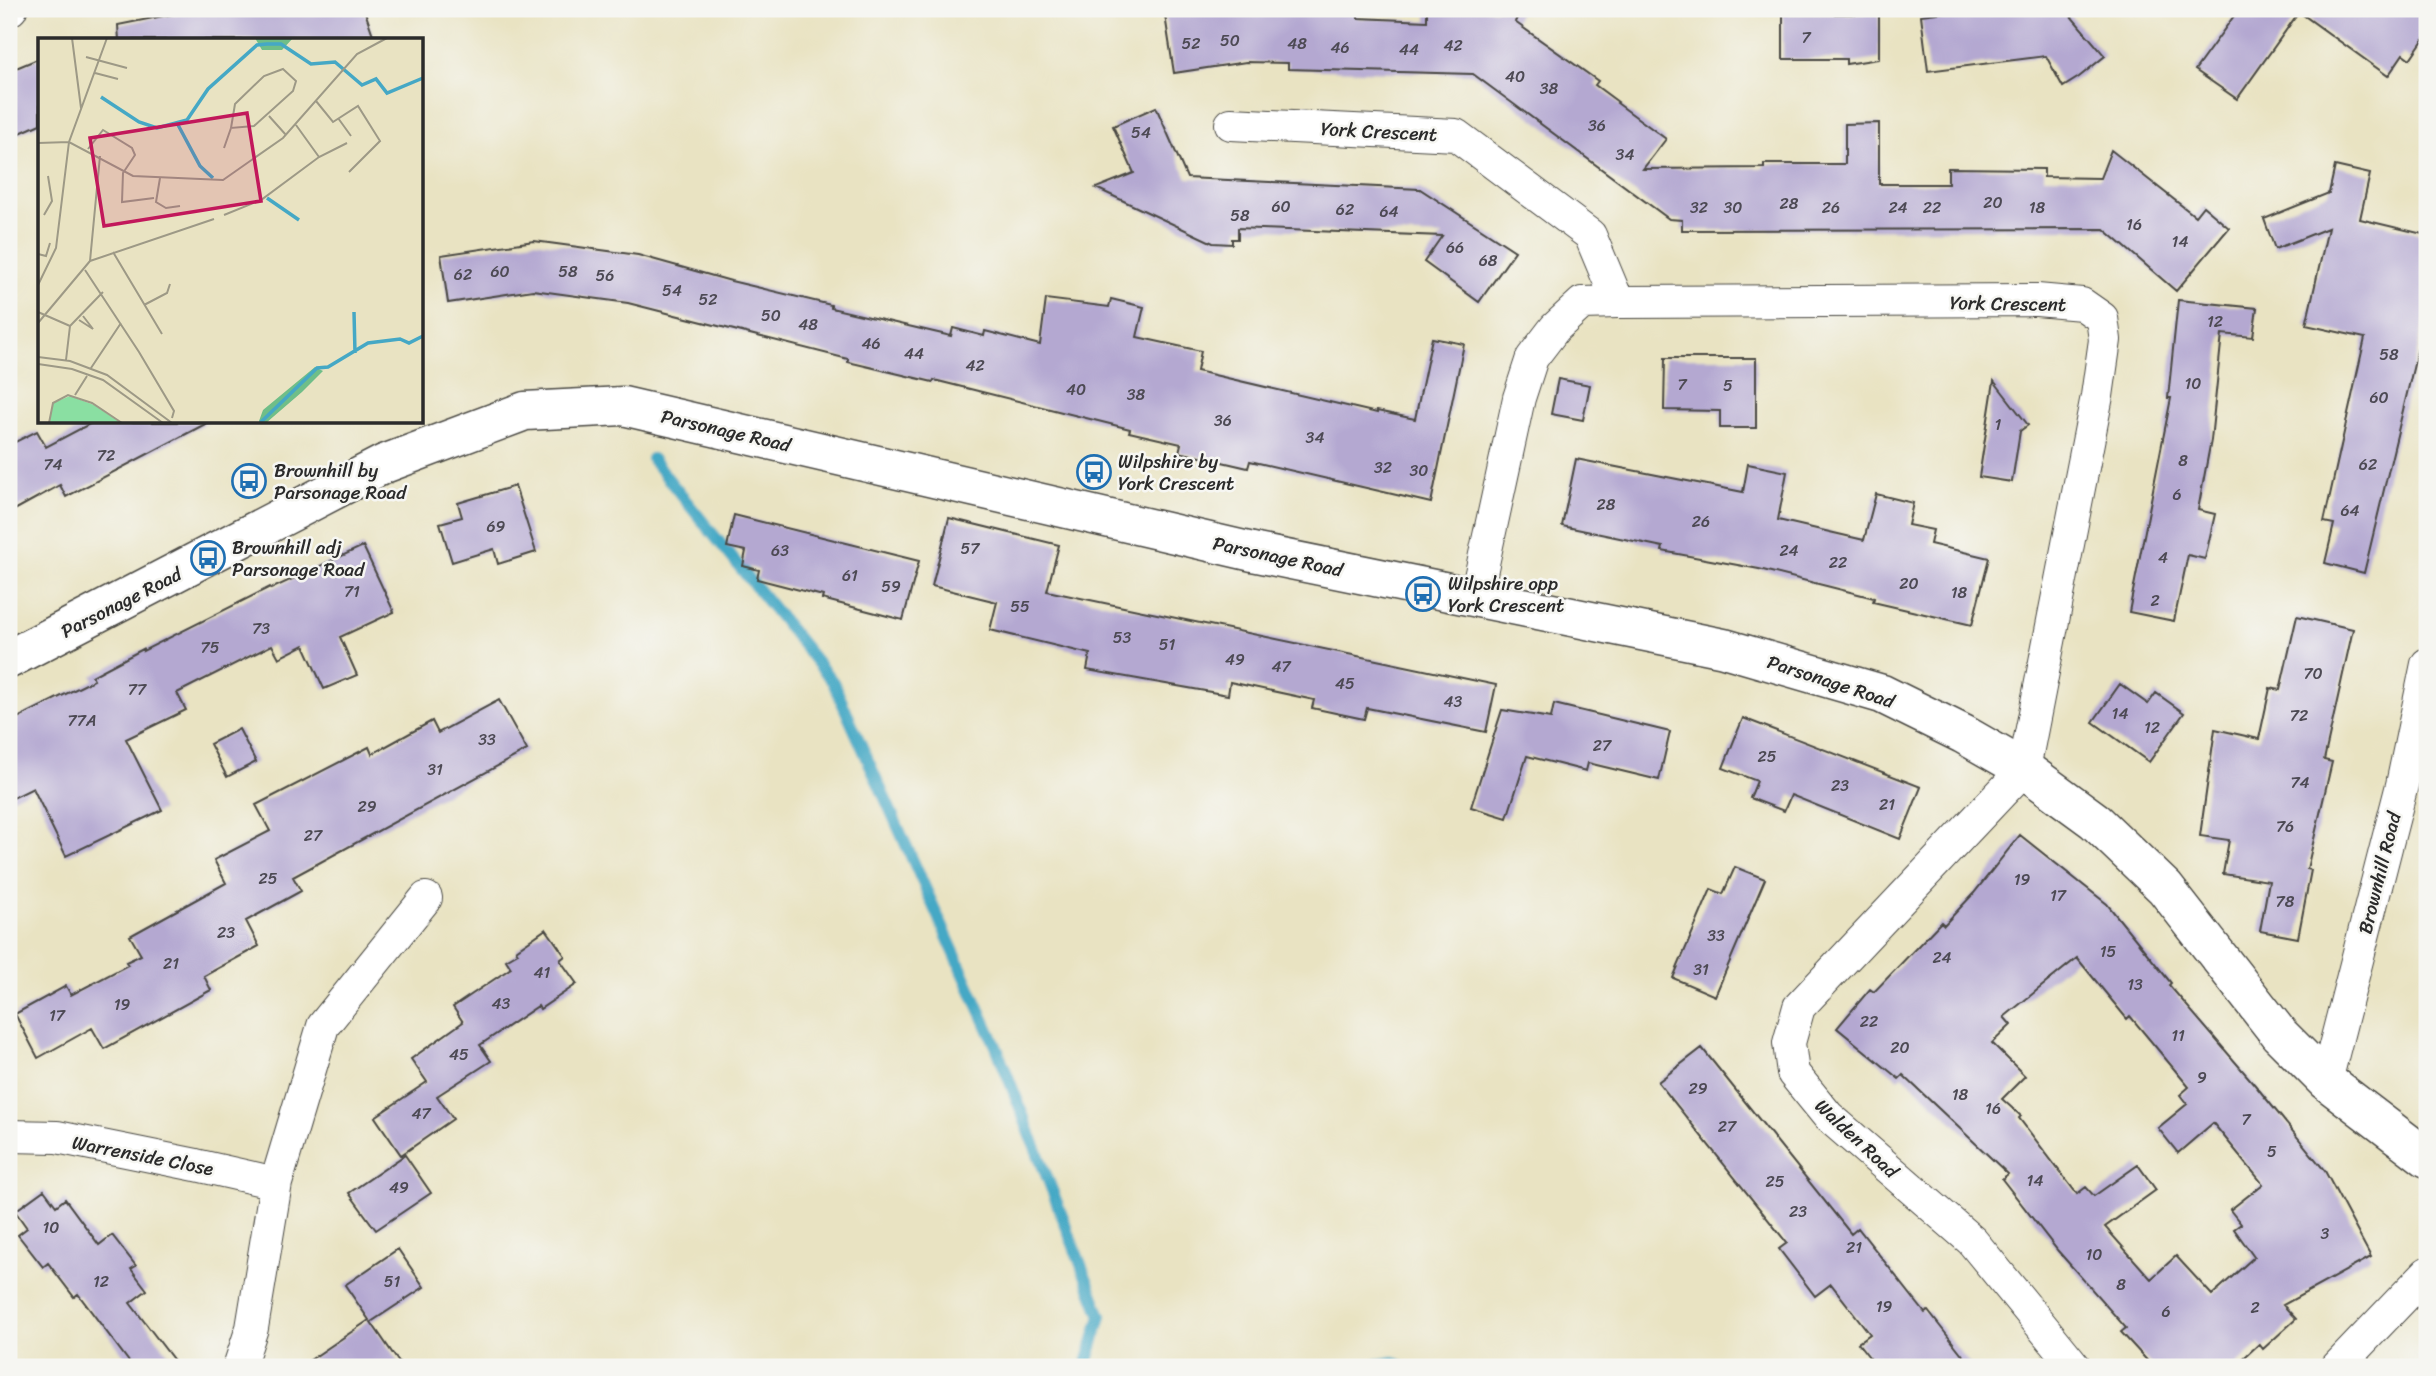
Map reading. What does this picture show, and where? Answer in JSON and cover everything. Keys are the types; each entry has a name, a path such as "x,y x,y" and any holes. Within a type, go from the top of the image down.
{"street":[{"name":"York Crescent","path":"1231,124 1456,135 1590,235 1618,302"},
{"name":"York Crescent","path":"1476,596 1519,398 1532,358 1555,328 1582,303 2037,300 2082,304 2102,318 2105,340 2097,396 2024,769"},
{"name":"Parsonage Road","path":"9,659 384,464 525,411 623,405 1256,552 1724,648 1882,694 1963,734 2024,769 2095,821 2165,888 2278,1034 2326,1081 2427,1158"},
{"name":"Brownhill Road","path":"2326,1081 2402,785 2427,664"},
{"name":"Walden Road","path":"2024,769 1799,1006 1789,1043 1793,1073 1828,1116 1972,1241 2075,1367"},
{"path":"239,1367 252,1328 276,1183 323,1026 426,898"},
{"name":"Warrenside Close","path":"9,1136 57,1137 276,1183"},
{"path":"2337,1367 2427,1273"}],"building":[{"path":"198,9 364,9 373,35 356,38 119,38 118,25"},
{"path":"1164,9 1358,9 1358,18 1427,21 1427,9 1521,9 1515,22 1598,81 1595,85 1666,139 1643,169 1845,164 1845,124 1879,123 1879,184 1948,184 1948,168 2044,169 2044,177 2100,178 2111,150 2195,216 2203,206 2229,228 2176,291 2104,229 1682,230 1682,220 1669,219 1473,74 1288,69 1288,63 1246,62 1174,73"},
{"path":"1969,9 2065,9 2105,56 2063,87 2046,56 1928,71 1921,15"},
{"path":"2239,9 2427,9 2427,34 2410,59 2403,54 2388,76 2299,12 2237,99 2195,70"},
{"path":"1783,14 1879,14 1879,59 1846,64 1846,59 1783,59"},
{"path":"38,59 38,125 9,138 9,71"},
{"path":"1156,107 1187,178 1420,189 1515,251 1479,302 1424,262 1442,236 1238,228 1238,239 1232,239 1232,244 1213,243 1096,188 1134,173 1113,126"},
{"path":"2335,166 2370,174 2360,219 2427,235 2427,310 2364,573 2325,563 2334,524 2324,522 2365,338 2306,325 2328,228 2275,249 2264,219 2329,193"},
{"path":"534,241 638,255 831,305 831,308 951,336 953,328 984,336 985,331 1040,345 1046,299 1109,307 1111,299 1144,307 1137,337 1201,351 1197,371 1377,413 1415,419 1432,338 1464,344 1431,503 1250,461 1248,468 1179,452 1181,444 1129,432 1130,429 934,380 933,382 848,362 848,359 628,303 533,290 448,303 441,255"},
{"path":"2178,300 2257,308 2253,337 2222,334 2211,440 2198,510 2215,514 2205,559 2188,555 2174,621 2129,612 2171,398 2168,398"},
{"path":"1665,358 1756,358 1756,428 1720,428 1720,411 1664,410"},
{"path":"1558,379 1590,385 1583,420 1551,414"},
{"path":"1994,381 2028,425 2020,431 2012,482 1979,477"},
{"path":"89,424 205,424 66,497 60,485 9,513 9,445 37,431 46,447"},
{"path":"1576,459 1743,492 1748,464 1787,472 1778,520 1864,540 1876,494 1913,503 1908,525 1933,530 1930,544 1989,558 1972,625 1873,602 1874,598 1759,569 1662,551 1663,547 1562,526"},
{"path":"515,486 536,552 498,564 494,549 452,562 440,523 462,517 458,503"},
{"path":"734,515 919,561 903,620 757,579 759,570 743,566 746,551 727,547"},
{"path":"949,518 1059,545 1047,591 1496,685 1486,732 1367,708 1364,719 1312,708 1314,700 1230,682 1228,695 1087,670 1090,654 990,630 997,602 932,586"},
{"path":"363,546 394,612 340,637 357,675 324,689 304,645 279,658 272,645 177,693 186,710 126,739 162,810 66,856 33,788 9,800 9,722 94,680 92,676 143,649 270,587 271,589"},
{"path":"2297,616 2353,629 2324,760 2332,762 2307,869 2311,870 2298,938 2260,931 2269,881 2223,874 2229,840 2200,836 2215,729 2259,739 2270,688 2280,690"},
{"path":"2120,684 2148,704 2156,693 2184,713 2149,762 2093,722"},
{"path":"499,700 527,750 293,877 301,891 246,921 259,946 204,976 211,990 104,1049 92,1028 38,1058 15,1014 66,986 71,995 128,965 126,962 141,955 130,936 226,883 214,860 270,831 256,805 369,747 372,754 432,721 438,733"},
{"path":"1554,704 1670,732 1659,780 1588,763 1586,771 1527,756 1507,818 1471,807 1502,710 1551,718"},
{"path":"1743,718 1921,787 1900,839 1791,795 1784,811 1750,798 1757,781 1723,768"},
{"path":"239,729 256,762 227,777 210,744"},
{"path":"2020,835 2107,904 2171,983 2169,985 2325,1171 2371,1257 2283,1305 2296,1319 2263,1349 2259,1344 2234,1367 2153,1367 2121,1332 2126,1328 2058,1251 2002,1179 2008,1174 1903,1075 1899,1079 1837,1028 1870,989 1874,992 1941,922 1944,925 1974,893","holes":["2077,958 2127,1019 2130,1016 2189,1087 2180,1095 2187,1104 2158,1128 2178,1153 2213,1123 2263,1184 2230,1210 2241,1224 2234,1229 2254,1257 2212,1295 2176,1256 2151,1279 2105,1227 2156,1190 2138,1165 2094,1196 2086,1187 2077,1194 2019,1118 2021,1116 2002,1099 2025,1076 1992,1043 2011,1025 2004,1017"]},
{"path":"1735,867 1765,879 1715,996 1673,978 1711,889 1723,894"},
{"path":"546,929 565,956 560,960 577,984 540,1009 538,1006 480,1045 491,1061 437,1096 453,1119 401,1155 375,1117 427,1082 411,1059 463,1022 453,1007 511,968 506,960"},
{"path":"1702,1048 1851,1234 1858,1228 1972,1367 1877,1367 1858,1343 1870,1334 1831,1284 1815,1296 1779,1249 1787,1243 1658,1082"},
{"path":"405,1155 431,1193 376,1230 349,1193"},
{"path":"44,1190 56,1206 65,1199 99,1245 112,1235 136,1266 131,1269 147,1290 130,1303 179,1367 133,1367 78,1294 74,1297 48,1263 43,1267 18,1235 27,1228 15,1211"},
{"path":"398,1249 424,1287 371,1322 402,1367 300,1367 369,1320 345,1285"}],"waterway":[{"path":"652,459 833,682 996,1046 1101,1316 1086,1367"},
{"path":"1364,1367 1394,1362 1402,1367"}],"place":[{"name":"Wilpshire by York Crescent","path":"1094,472"},
{"name":"Brownhill by Parsonage Road","path":"249,481"},
{"name":"Brownhill adj Parsonage Road","path":"208,558"},
{"name":"Wilpshire opp York Crescent","path":"1423,594"}]}
